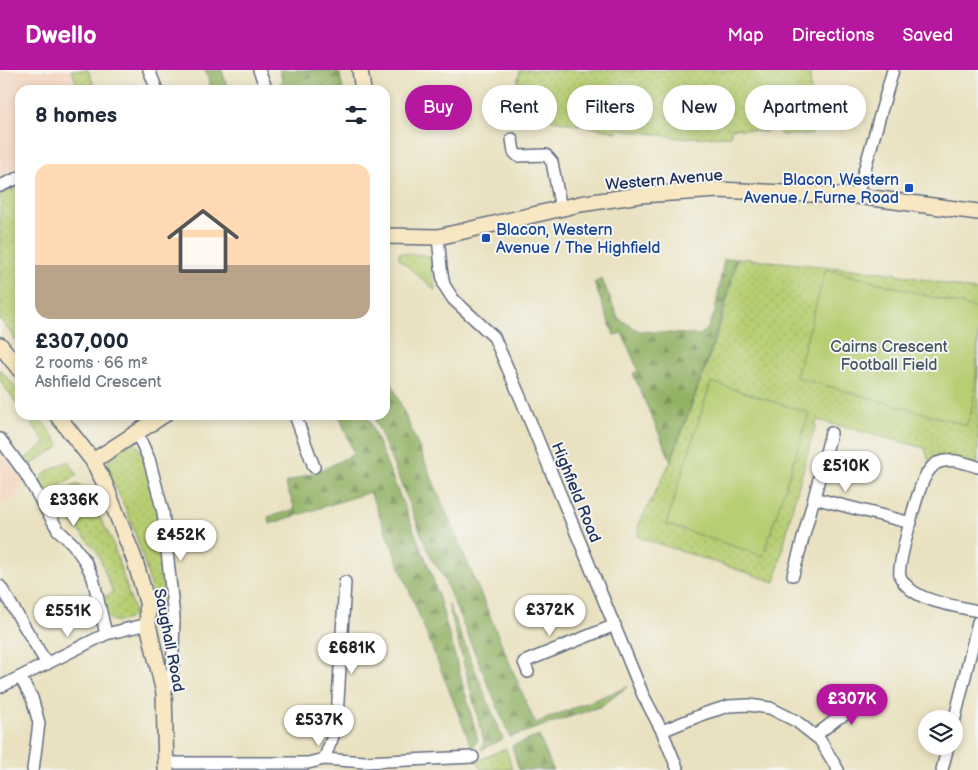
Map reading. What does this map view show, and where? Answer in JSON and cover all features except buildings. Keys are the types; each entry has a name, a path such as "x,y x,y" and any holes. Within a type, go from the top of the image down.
{"street":[{"path":"149,70 155,85"},
{"path":"259,70 264,85"},
{"path":"360,70 362,85"},
{"path":"858,196 893,70"},
{"path":"512,139 514,152 518,156 546,154 552,162 561,209"},
{"path":"0,186 15,179"},
{"name":"Western Avenue","path":"390,236 438,236 561,209 640,195 718,190 858,196 978,212"},
{"name":"Highfield Road","path":"438,236 444,284 453,299 494,337 643,695 662,731 678,770"},
{"path":"0,345 15,364"},
{"name":"Saughall Road","path":"62,420 93,462 104,482 135,560 147,602 148,624 164,693 166,766"},
{"path":"93,462 156,420"},
{"path":"297,420 315,467"},
{"path":"137,433 149,459 163,512 173,609 172,678 164,693"},
{"path":"793,575 831,433"},
{"path":"0,440 26,473 58,530 73,544 85,561 93,578 106,634"},
{"path":"978,467 949,459 936,464 925,475 919,489 901,562 900,576 908,587 921,597 978,611"},
{"path":"814,498 911,523"},
{"path":"324,759 334,734 337,718 344,582"},
{"path":"0,586 47,664"},
{"path":"957,710 978,622"},
{"path":"0,687 106,634 148,624"},
{"path":"528,672 524,662 615,625"},
{"path":"20,677 32,698 39,723 33,770"},
{"path":"815,736 838,718 880,701"},
{"path":"662,731 729,706 749,705 770,708 796,721 820,740 838,770"},
{"path":"942,770 946,755"},
{"path":"166,766 308,766 324,759 366,766 473,758"}],"shaded area":[{"path":"0,70 88,70 94,85 15,85 15,169 0,176"},
{"path":"0,448 22,479 14,498 0,506"}],"green space":[{"path":"71,70 88,70 94,85 78,85"},
{"path":"205,70 222,70 226,85 210,85"},
{"path":"279,70 339,70 342,85 278,85 283,82"},
{"path":"520,70 810,70 810,85 745,85 745,130 735,128 735,85 663,85 663,130 732,130 730,136 681,138 627,130 653,130 653,85 567,85 567,123 557,121 557,85 517,85"},
{"path":"749,130 767,130 766,132"},
{"path":"777,130 812,130 812,135 782,135"},
{"path":"15,187 15,338 0,319 0,194"},
{"path":"399,253 425,255 431,258 435,290 399,259"},
{"name":"Cairns Crescent Football Field","path":"737,258 893,273 978,291 978,464 930,466 925,448 817,420 794,502 775,582 638,537 638,526 671,461 709,358 725,309"},
{"path":"737,258 715,335 671,461 633,374 638,370 622,333 614,335 594,283 602,279 618,318 639,331 700,335 708,328 715,312 724,259"},
{"path":"826,269 978,309 975,387 970,416 966,425 796,377"},
{"path":"0,369 15,387 15,401 0,380"},
{"path":"390,379 535,723 627,687 602,706 510,737 441,572 432,560 375,420 390,420"},
{"path":"711,382 809,413 763,556 666,524"},
{"path":"29,420 41,420 56,439 59,447 30,465 25,459 46,443"},
{"path":"341,420 369,420 430,570 439,598 478,740 472,748 370,492 270,524 268,517 295,509 285,483 328,467 354,454"},
{"path":"134,441 142,454 155,495 169,609 164,612 160,612 156,607 136,536 108,472 109,459 118,450"},
{"path":"69,461 77,475 46,494 38,481 48,471"},
{"path":"76,484 83,487 111,538 134,611 133,616 126,620 114,621 107,617 103,597 113,593 97,551 69,520 71,519 56,496"},
{"path":"448,603 503,739 481,750 484,741"},
{"path":"539,736 553,770 519,770 512,746"},
{"path":"506,748 512,770 481,770 477,761"}],"place":[{"name":"Blacon, Western Avenue / Furne Road","path":"909,188"},
{"name":"Blacon, Western Avenue / The Highfield","path":"486,238"}]}
